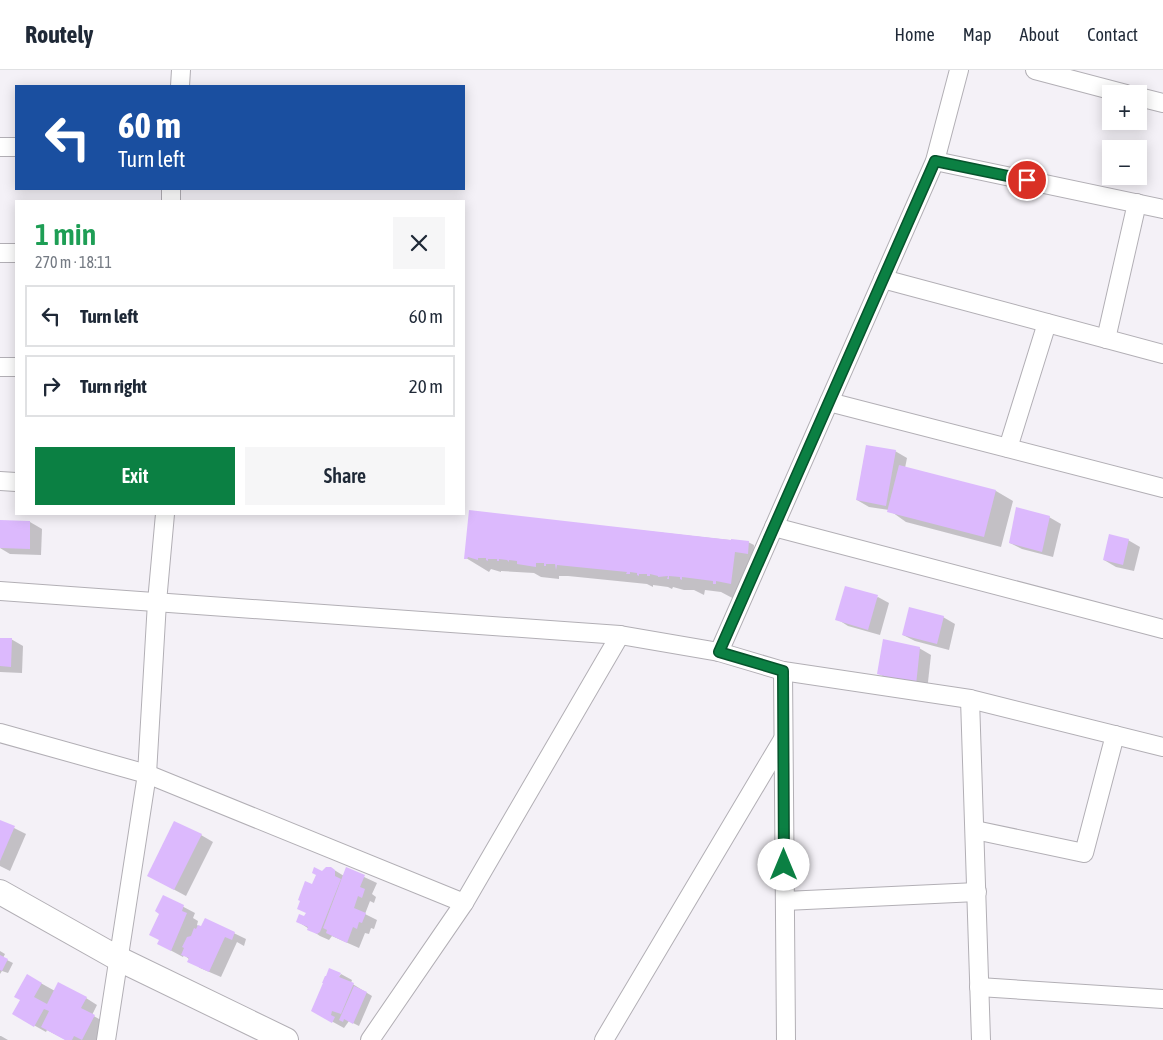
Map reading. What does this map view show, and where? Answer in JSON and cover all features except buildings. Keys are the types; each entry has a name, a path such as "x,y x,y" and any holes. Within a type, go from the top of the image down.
{"street":[{"path":"180,85 181,70"},
{"path":"719,652 935,161 959,70"},
{"path":"1035,70 1102,88"},
{"path":"1147,99 1163,103"},
{"path":"0,147 15,147"},
{"path":"935,161 1163,209"},
{"path":"1106,339 1137,203"},
{"path":"0,253 15,253"},
{"path":"883,279 1163,354"},
{"path":"1008,448 1048,323"},
{"path":"0,367 15,367"},
{"path":"829,402 1163,488"},
{"path":"0,481 15,482"},
{"path":"106,1040 147,774 157,602 165,515"},
{"path":"774,527 1163,629"},
{"path":"0,591 620,635 719,652 783,671 970,699 1163,747"},
{"path":"370,1040 464,903 620,635"},
{"path":"783,671 786,1040"},
{"path":"970,699 981,1040"},
{"path":"0,733 147,774 464,903"},
{"path":"975,830 1084,853 1115,735"},
{"path":"604,1040 784,738"},
{"path":"0,892 120,959 286,1040"},
{"path":"785,901 977,892"},
{"path":"979,987 1163,999"}],"route":[{"path":"784,865 783,671 719,652 935,161 1027,180"}]}
